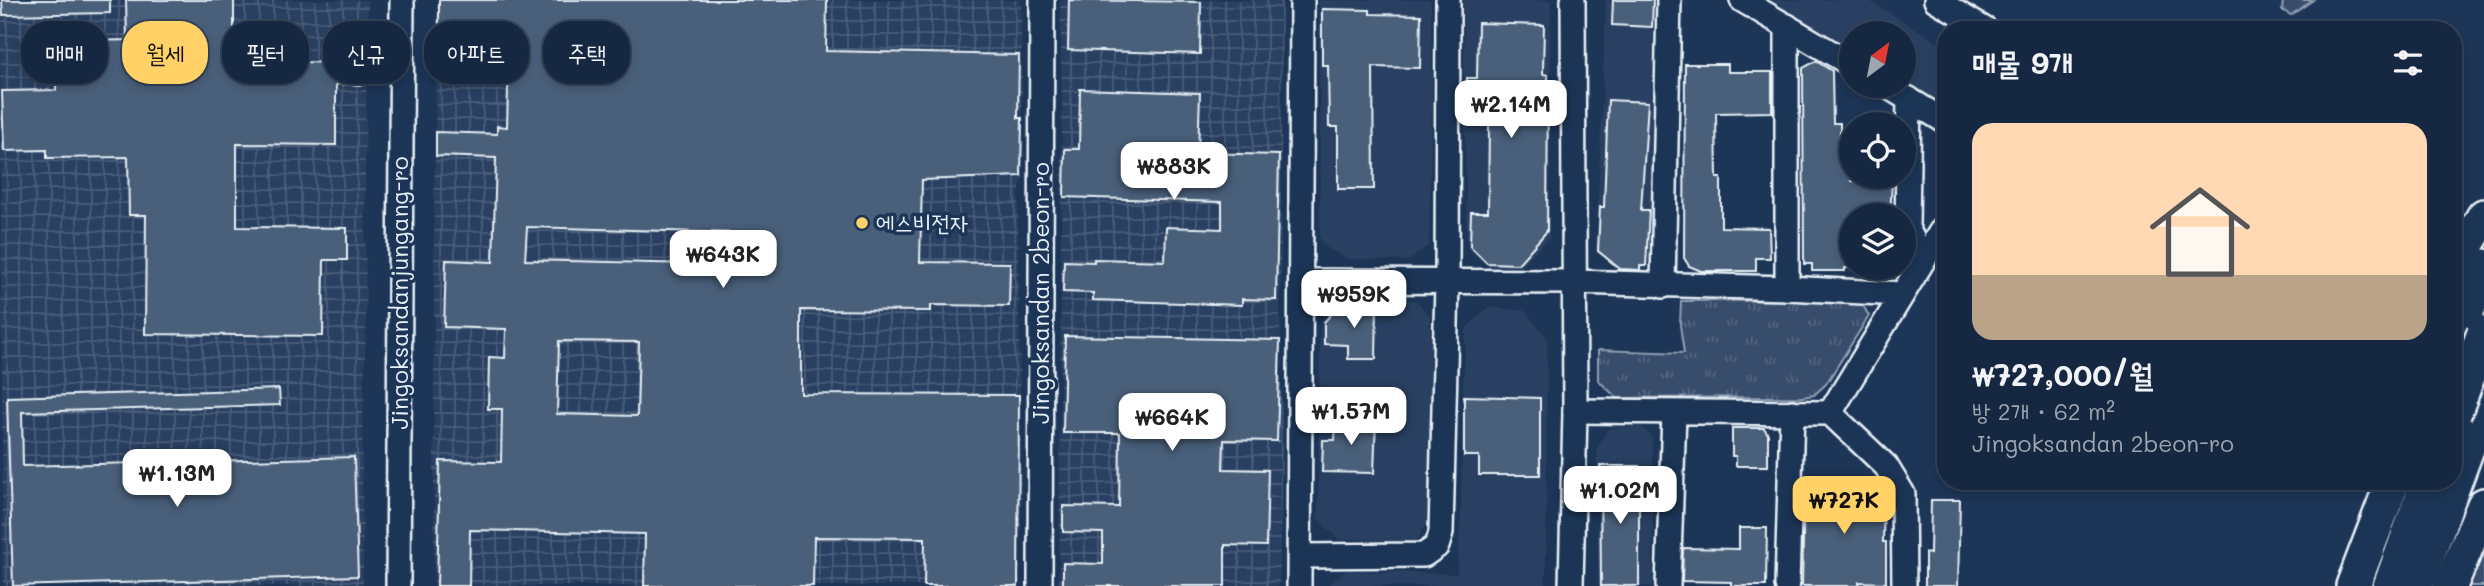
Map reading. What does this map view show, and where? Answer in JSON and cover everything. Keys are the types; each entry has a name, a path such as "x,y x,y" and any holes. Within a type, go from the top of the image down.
{"highway":[{"path":"2462,253 2484,216"},
{"path":"2462,367 2484,266"},
{"path":"2450,586 2484,403"},
{"path":"2353,586 2390,490"},
{"path":"2390,586 2466,494"},
{"path":"2416,586 2466,494"}],"street":[{"name":"Jingoksandanjungang-ro","path":"398,586 402,0"},
{"name":"Jingoksandan 2beon-ro","path":"1040,586 1042,0"},
{"path":"1299,586 1302,0"},
{"path":"1300,556 1424,555 1437,546 1441,533 1447,283 1448,0"},
{"path":"1571,586 1575,411 1573,0"},
{"path":"1663,286 1669,0"},
{"path":"1742,0 1839,57"},
{"path":"1936,0 1971,21"},
{"path":"1787,26 1787,288"},
{"path":"1909,99 1937,116"},
{"path":"1909,99 1907,228 1923,259"},
{"path":"1830,413 1937,237"},
{"path":"1300,281 1573,282 1901,294"},
{"path":"1575,411 1830,413 1886,466 1903,494 1904,586"},
{"path":"1787,586 1791,412"},
{"path":"1668,586 1674,413"}],"shaded area":[{"path":"0,0 368,0 368,21 323,21 323,84 366,84 363,586 3,586"},
{"path":"437,0 1021,0 1023,178 1019,193 1018,222 1020,586 434,586 436,84 529,84 529,21 437,21"},
{"path":"1060,0 1282,0 1282,451 1279,586 1059,586 1062,107"},
{"path":"1319,0 1431,0 1429,245 1408,261 1347,259 1320,241"},
{"path":"1463,0 1551,0 1549,238 1519,267 1488,267 1467,248"},
{"path":"1606,0 1653,0 1651,263 1643,273 1620,271 1596,252"},
{"path":"1771,0 1868,0 1903,21 1839,21 1839,42"},
{"path":"1916,29 1937,42 1937,102 1916,89"},
{"path":"1341,300 1416,300 1430,317 1431,517 1416,541 1339,539 1318,519 1320,322"},
{"path":"1489,307 1525,311 1547,338 1546,586 1328,586 1347,571 1457,574 1466,328"},
{"path":"1639,425 1652,437 1653,586 1598,586 1597,449 1607,429"}],"green space":[{"path":"2283,0 2313,0 2291,15 2282,10"},
{"path":"1860,300 1869,316 1826,384 1814,395 1617,398 1598,380 1598,350 1684,353 1680,325 1681,301"},
{"path":"2484,542 2484,586 2469,586"}],"building":[{"path":"2,0 110,0 110,13 3,15"},
{"path":"126,0 234,0 234,21 222,21 222,84 309,84 309,62 323,62 323,84 336,84 336,145 237,144 237,227 347,228 347,260 324,260 323,336 145,334 146,215 129,215 128,157 47,158 47,150 4,151 2,91 56,90 56,84 108,84 108,41 122,40 122,84 208,84 208,21 127,21"},
{"path":"439,0 827,0 826,51 1019,55 1021,176 922,180 920,262 1010,263 1009,306 931,305 931,311 801,310 801,394 1019,395 1018,586 924,586 925,538 814,537 813,586 644,586 645,534 470,530 469,586 437,586 440,461 501,462 502,409 488,409 489,357 505,358 506,329 444,327 446,260 493,262 496,158 436,156 436,132 497,134 497,126 507,127 508,84 529,84 529,21 439,21","holes":["527,227 738,233 737,265 525,260","559,341 639,342 637,416 557,414"]},
{"path":"1069,0 1201,2 1200,54 1068,50"},
{"path":"1613,0 1653,0 1652,27 1612,25"},
{"path":"1322,9 1421,15 1420,68 1373,67 1374,189 1338,189 1338,127 1329,127 1328,65 1322,65"},
{"path":"1478,23 1544,25 1543,74 1548,75 1547,231 1518,264 1487,263 1470,246 1471,212 1488,212 1489,125 1466,124 1467,78 1477,78"},
{"path":"1816,61 1832,71 1833,123 1839,123 1839,189 1892,189 1891,203 1839,203 1839,271 1812,271 1812,264 1804,264 1803,68"},
{"path":"1685,64 1728,64 1728,72 1772,72 1772,112 1716,113 1717,178 1721,178 1721,227 1769,228 1770,258 1756,258 1756,271 1701,271 1689,266 1684,258"},
{"path":"1080,89 1200,93 1198,153 1279,155 1276,300 1242,299 1242,305 1093,300 1093,293 1063,292 1064,261 1165,261 1166,227 1222,229 1222,202 1064,197 1065,149 1079,149"},
{"path":"1608,100 1648,102 1641,210 1649,210 1646,266 1640,266 1640,270 1620,269 1598,251 1600,207 1604,207"},
{"path":"1342,303 1377,304 1376,359 1348,359 1348,345 1324,344 1324,322"},
{"path":"1065,336 1280,340 1277,441 1224,440 1223,469 1268,470 1266,546 1225,545 1225,586 1063,586 1063,563 1103,564 1103,533 1063,532 1063,506 1119,507 1120,433 1063,433"},
{"path":"279,389 280,405 22,412 23,466 354,457 358,576 13,586 7,397"},
{"path":"1464,396 1540,398 1540,475 1479,475 1479,456 1464,456"},
{"path":"1336,417 1376,418 1374,473 1322,472 1323,440 1335,440"},
{"path":"1732,428 1764,428 1768,434 1768,466 1736,466 1736,456 1732,456"},
{"path":"1600,466 1639,466 1639,586 1601,586"},
{"path":"1849,483 1880,484 1880,494 1884,493 1886,583 1802,586 1804,487 1849,488"},
{"path":"1931,500 1960,500 1958,586 1925,586 1925,553 1930,554"},
{"path":"1739,528 1767,528 1766,586 1682,581 1683,548 1739,549"}],"place":[{"name":"에스비전자","path":"862,223"}]}
